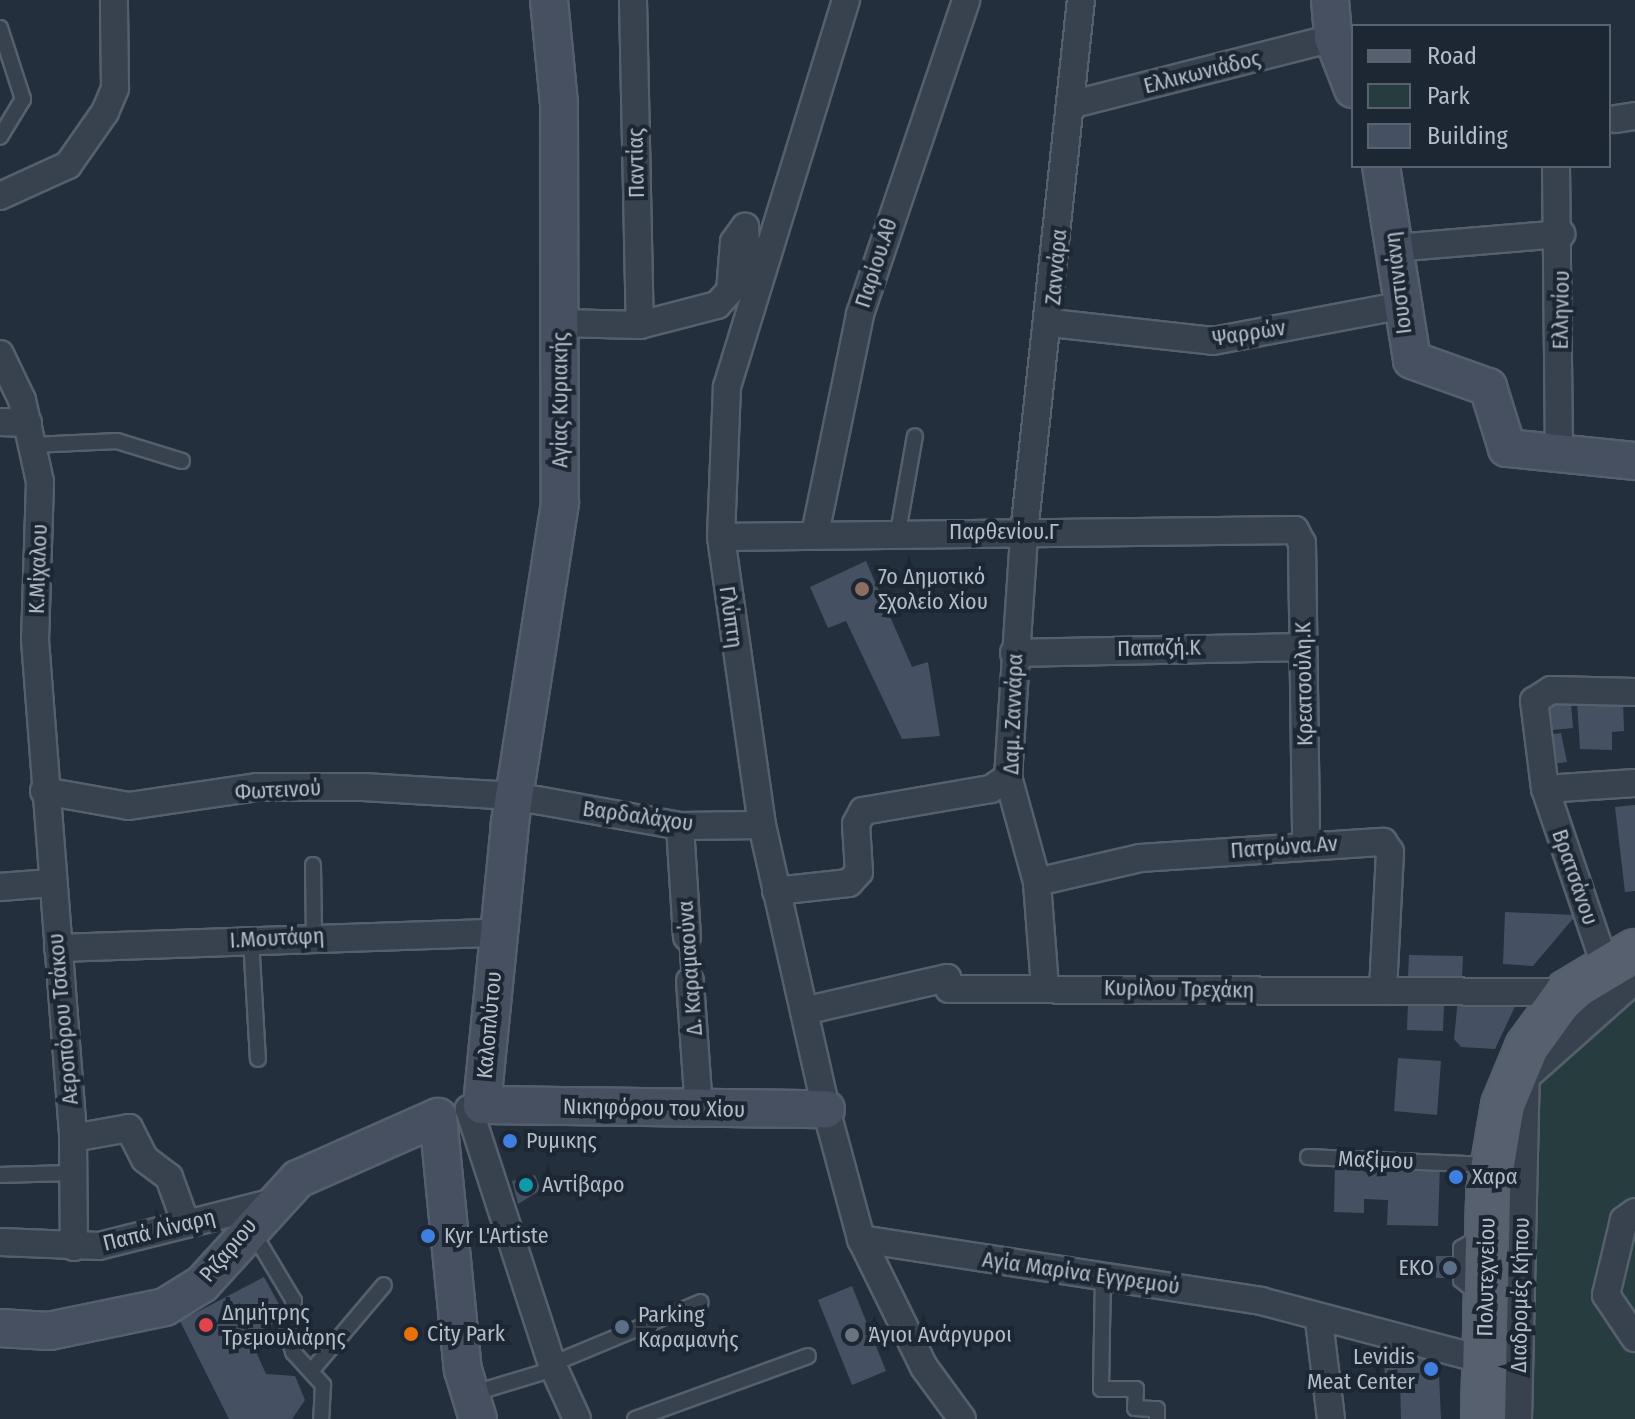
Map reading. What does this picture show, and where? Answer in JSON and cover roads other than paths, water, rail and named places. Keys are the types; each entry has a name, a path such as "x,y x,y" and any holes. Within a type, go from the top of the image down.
{"main road":[{"name":"Πολυτεχνείου","path":"1483,1419 1491,1165 1511,1081 1567,992 1627,962"}],"street":[{"path":"0,196 68,165 105,112 115,88 114,0"},
{"name":"Αγίας Κυριακής","path":"514,796 557,537 559,103 549,0"},
{"name":"Παντίας","path":"633,0 640,325"},
{"name":"Γλύπτη","path":"846,0 746,309 722,428 721,537 762,825 826,1109 861,1239 924,1367 962,1419"},
{"name":"Παρίου.Αθ","path":"815,534 860,314 966,0"},
{"name":"Ζαννάρα","path":"1024,533 1051,323 1081,0"},
{"path":"1330,0 1333,38 1351,84"},
{"name":"Ελλικωνιάδος","path":"1070,105 1333,38"},
{"name":"Ιουστινιάνη","path":"1381,168 1394,248 1399,306 1412,360 1488,387 1507,448 1635,461"},
{"name":"Ελληνίου","path":"1556,168 1561,234 1559,455"},
{"path":"560,323 640,325 687,319 725,298 734,242 745,227 746,309"},
{"path":"1394,248 1561,234"},
{"name":"Ψαρρών","path":"1051,323 1213,341 1399,306"},
{"name":"Κ.Μίχαλου","path":"0,354 31,434 41,499 35,640 44,791"},
{"path":"0,422 31,434"},
{"name":"Παρθενίου.Γ","path":"721,537 1288,527"},
{"name":"Κρεατσούλη.Κ","path":"1288,527 1302,543 1306,847"},
{"name":"Δαμ. Ζαννάρα","path":"1024,533 1008,777 1037,882 1045,987"},
{"name":"Παπαζή.Κ","path":"1014,653 1303,647"},
{"name":"Βρατσάνου","path":"1627,962 1545,789 1533,707 1543,691 1635,692"},
{"path":"776,891 849,883 859,872 856,824 863,811 991,789 1008,777"},
{"path":"1545,789 1635,783"},
{"name":"Φωτεινού","path":"44,791 129,806 257,787 514,796"},
{"name":"Αεροπόρου Τσάκου","path":"44,791 73,1138 74,1247"},
{"name":"Βαρδαλάχου","path":"514,796 680,826 762,825"},
{"name":"Καλοπλύτου","path":"514,796 497,933 463,1110 553,1367 577,1419"},
{"name":"Δ. Καραμαούνα","path":"680,826 687,937"},
{"name":"Πατρώνα.Αν","path":"1037,882 1140,858 1376,841 1388,846 1383,991"},
{"path":"0,887 51,883"},
{"name":"Ι.Μουτάφη","path":"58,948 314,935 497,933"},
{"name":"Διαδρομές Κήπου","path":"1518,1419 1526,1077 1627,962"},
{"name":"Κυρίλου Τρεχάκη","path":"804,1011 947,978 949,989 1045,987 1567,992"},
{"name":"Δ. Καραμαούνα","path":"690,981 699,1110"},
{"name":"Νικηφόρου του Χίου","path":"463,1110 826,1109"},
{"path":"463,1110 474,1407"},
{"name":"Ριζαριου","path":"0,1328 49,1331 165,1307 202,1284 259,1214 367,1143 463,1110"},
{"path":"73,1138 129,1128 145,1159 169,1177 186,1224"},
{"path":"1635,1212 1624,1220 1606,1295 1635,1338"},
{"name":"Παπά Λίναρη","path":"0,1242 74,1247 186,1224 259,1214"},
{"name":"Αγία Μαρίνα Εγγρεμού","path":"861,1239 1012,1267 1103,1273 1261,1301 1319,1321 1485,1360"},
{"path":"1319,1321 1331,1419"}],"lane":[{"path":"0,28 23,99 0,137"},
{"path":"31,434 117,441 182,461"},
{"path":"898,532 915,436"},
{"path":"313,865 314,935"},
{"name":"Δ. Καραμαούνα","path":"687,937 690,981"},
{"path":"251,939 258,1059"},
{"name":"Μαξίμου","path":"1308,1157 1491,1165"},
{"path":"0,1175 73,1173"},
{"path":"259,1214 269,1249 294,1301 289,1343 312,1370 327,1399 321,1419"},
{"path":"1103,1273 1101,1389 1136,1389 1135,1408 1157,1409 1157,1419"},
{"path":"312,1370 384,1285"},
{"path":"474,1407 553,1367 701,1302"},
{"path":"635,1419 808,1356"}],"place":[{"name":"7ο Δημοτικό Σχολείο Χίου","path":"862,589"},
{"name":"Ρυμικης","path":"510,1141"},
{"name":"Χαρα","path":"1456,1177"},
{"name":"Αντίβαρο","path":"526,1185"},
{"name":"Kyr L'Artiste","path":"428,1236"},
{"name":"EKO","path":"1450,1268"},
{"name":"Δημήτρης Τρεμουλιάρης","path":"206,1325"},
{"name":"Parking Καραμανής","path":"622,1327"},
{"name":"City Park","path":"411,1334"},
{"name":"Άγιοι Ανάργυροι","path":"852,1335"},
{"name":"Levidis Meat Center","path":"1431,1369"}]}
